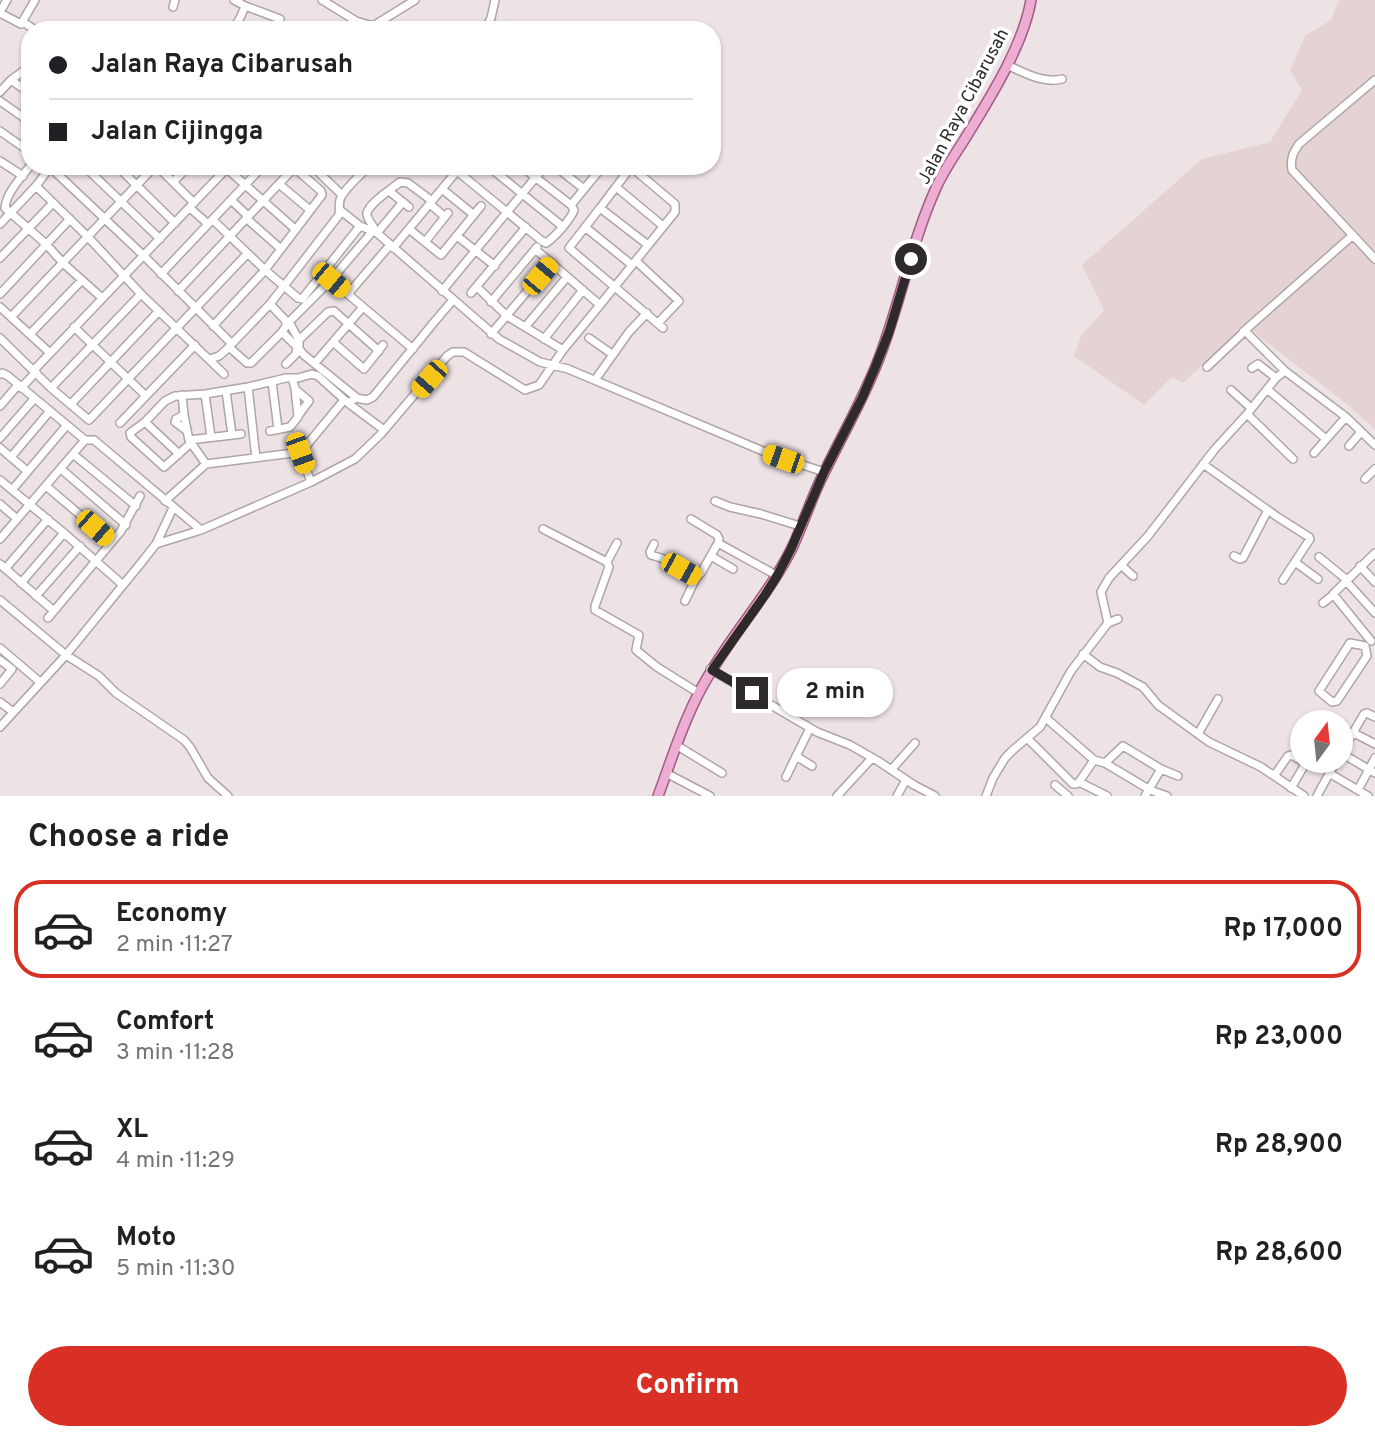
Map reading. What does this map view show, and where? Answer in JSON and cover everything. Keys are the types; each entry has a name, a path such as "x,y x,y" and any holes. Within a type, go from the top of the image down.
{"main road":[{"name":"Jalan Raya Cibarusah","path":"821,475 862,398 880,355 914,245 936,188 1007,65 1028,19 1030,0"},
{"name":"Jalan Raya Cibarusah","path":"658,796 682,721 697,692 776,575 800,526 878,354 934,188 1012,51 1026,19 1030,0"},
{"name":"Jalan Raya Cibarusah","path":"658,796 688,712 711,669 777,576 802,526 814,491"}],"street":[{"path":"7,0 0,12 21,23"},
{"path":"24,21 36,0"},
{"path":"234,0 280,19"},
{"path":"322,0 356,21"},
{"path":"382,21 415,0"},
{"path":"490,21 495,0"},
{"path":"239,21 245,6"},
{"path":"1007,65 1043,79 1062,79"},
{"path":"0,92 21,72"},
{"path":"11,79 21,86"},
{"path":"1375,80 1299,144 1290,162 1292,170 1375,259"},
{"path":"0,101 21,116"},
{"path":"0,131 21,146"},
{"path":"0,161 21,175"},
{"path":"5,211 36,186 44,175"},
{"path":"58,175 143,256 247,363 251,363 286,326 286,321 270,304"},
{"path":"92,175 160,239"},
{"path":"127,175 175,223"},
{"path":"11,317 147,175"},
{"path":"166,175 192,206 298,298 304,298 360,226"},
{"path":"173,182 180,175"},
{"path":"0,406 220,175"},
{"path":"234,175 295,229"},
{"path":"160,274 254,175"},
{"path":"178,291 287,175"},
{"path":"213,326 265,270 322,195 303,175"},
{"path":"321,175 342,195"},
{"path":"210,359 219,356 284,287 339,215 342,195 361,175"},
{"path":"348,294 409,229 454,175"},
{"path":"466,175 542,241 548,242 574,212 571,205 532,175"},
{"path":"499,175 562,226"},
{"path":"442,291 538,175"},
{"path":"566,175 584,189"},
{"path":"571,205 595,175"},
{"path":"585,227 679,301 661,326 569,248 624,175"},
{"path":"156,544 201,530 311,482 355,459 453,352 464,352 525,390 539,385 563,350 675,212 675,204 640,175"},
{"path":"0,224 5,203 23,176"},
{"path":"374,232 368,212 381,196 405,181 447,215 425,242"},
{"path":"279,184 310,210"},
{"path":"36,186 141,294 224,374"},
{"path":"616,187 663,226"},
{"path":"442,189 474,215"},
{"path":"0,190 9,196"},
{"path":"389,191 406,205 374,232 290,320 299,340 300,351 358,398 367,400 373,397 453,300"},
{"path":"231,201 281,249"},
{"path":"0,258 53,203"},
{"path":"434,263 481,206"},
{"path":"600,208 648,245"},
{"path":"340,210 360,226 374,232 491,334 549,370 564,367 821,475"},
{"path":"5,211 29,228 102,298"},
{"path":"0,294 69,219"},
{"path":"526,227 474,290 507,316 563,350"},
{"path":"409,229 441,255"},
{"path":"1207,367 1353,235"},
{"path":"457,236 495,266"},
{"path":"491,302 542,241"},
{"path":"535,249 600,305"},
{"path":"0,338 6,349 89,420 247,254"},
{"path":"491,334 551,263"},
{"path":"526,326 566,277"},
{"path":"30,334 82,280"},
{"path":"331,280 412,349"},
{"path":"544,339 583,290"},
{"path":"51,388 141,294"},
{"path":"0,306 50,352"},
{"path":"315,363 363,307"},
{"path":"71,404 159,311"},
{"path":"299,340 331,311 336,312 381,348 358,377"},
{"path":"595,380 629,332 647,313"},
{"path":"74,327 146,396"},
{"path":"282,332 297,349 296,354 286,364"},
{"path":"1243,332 1285,370 1346,417 1375,445"},
{"path":"589,338 612,354"},
{"path":"334,342 364,369"},
{"path":"120,423 195,345"},
{"path":"1252,368 1258,364 1276,378"},
{"path":"1108,623 1101,590 1109,578 1148,536 1203,464 1285,370"},
{"path":"0,374 5,374 22,385 34,399 85,440 94,440 201,530"},
{"path":"189,438 179,454 162,470 131,436 131,432 168,399 177,395 226,391 312,374 384,430"},
{"path":"292,377 298,417"},
{"path":"272,382 274,430 290,427 309,401 295,388"},
{"path":"248,387 256,458"},
{"path":"1267,389 1326,439"},
{"path":"1231,390 1293,459"},
{"path":"226,391 232,435"},
{"path":"205,394 211,437"},
{"path":"182,395 189,438 206,464"},
{"path":"165,501 206,464 300,453 346,402 358,398"},
{"path":"0,438 34,399"},
{"path":"11,457 50,411"},
{"path":"1314,453 1346,417"},
{"path":"145,422 179,454"},
{"path":"12,490 67,425"},
{"path":"1349,446 1362,432"},
{"path":"189,438 241,434"},
{"path":"0,539 85,440"},
{"path":"0,448 27,471"},
{"path":"300,453 311,482"},
{"path":"73,454 136,506"},
{"path":"1203,464 1310,538 1283,580"},
{"path":"61,469 126,525"},
{"path":"1365,479 1375,469"},
{"path":"0,480 123,585"},
{"path":"46,486 112,542"},
{"path":"48,519 3,567 36,596 51,614 126,525 140,496"},
{"path":"715,501 800,526"},
{"path":"0,504 17,519"},
{"path":"0,727 66,655 156,544 173,508"},
{"path":"1234,556 1243,558 1268,510"},
{"path":"685,601 719,539 691,519"},
{"path":"543,529 607,562"},
{"path":"21,583 64,533"},
{"path":"617,543 607,562 608,568 594,606 595,610 639,636 636,650 697,692"},
{"path":"718,543 776,575"},
{"path":"654,544 651,555 697,576"},
{"path":"36,596 80,546"},
{"path":"1323,603 1375,552"},
{"path":"711,556 733,569"},
{"path":"1319,557 1375,612"},
{"path":"1295,562 1318,579"},
{"path":"1121,565 1133,576"},
{"path":"1360,566 1375,582"},
{"path":"1333,595 1370,641"},
{"path":"0,600 66,655 99,676 126,701 184,740 208,778 228,796"},
{"path":"986,796 1005,758 1040,727 1083,654 1108,623 1118,619"},
{"path":"1370,641 1366,659 1337,701 1332,702 1320,693 1350,643 1370,641"},
{"path":"0,648 40,682"},
{"path":"1083,654 1100,667 1143,687 1158,705 1209,742 1261,767 1304,796"},
{"path":"0,660 12,669 0,684"},
{"path":"711,669 810,728 850,745 935,796"},
{"path":"1198,734 1218,699"},
{"path":"0,702 13,712"},
{"path":"1375,717 1365,713 1354,733 1375,744"},
{"path":"1046,718 1094,760 1105,763 1148,793 1167,796"},
{"path":"786,777 810,728"},
{"path":"1027,738 1073,784 1079,782 1094,760"},
{"path":"891,770 915,743"},
{"path":"676,745 722,773"},
{"path":"1105,763 1123,746 1178,776"},
{"path":"1274,776 1290,755"},
{"path":"796,756 812,766"},
{"path":"837,796 872,758"},
{"path":"1357,790 1372,771 1375,758"},
{"path":"1353,761 1372,771"},
{"path":"1148,793 1161,769"},
{"path":"666,773 710,796"},
{"path":"1291,788 1299,774"},
{"path":"1317,796 1328,774"},
{"path":"1330,774 1368,796"},
{"path":"897,796 906,780"},
{"path":"1079,782 1107,796"},
{"path":"1055,785 1068,796"}],"shaded area":[{"path":"1339,0 1375,0 1375,429 1246,326 1183,383 1172,377 1144,405 1074,356 1081,336 1104,310 1082,265 1202,159 1270,142 1302,90 1290,70 1305,36 1331,20"}],"route":[{"path":"752,693 712,670 765,595 791,549 815,491 875,368 911,259"}]}
